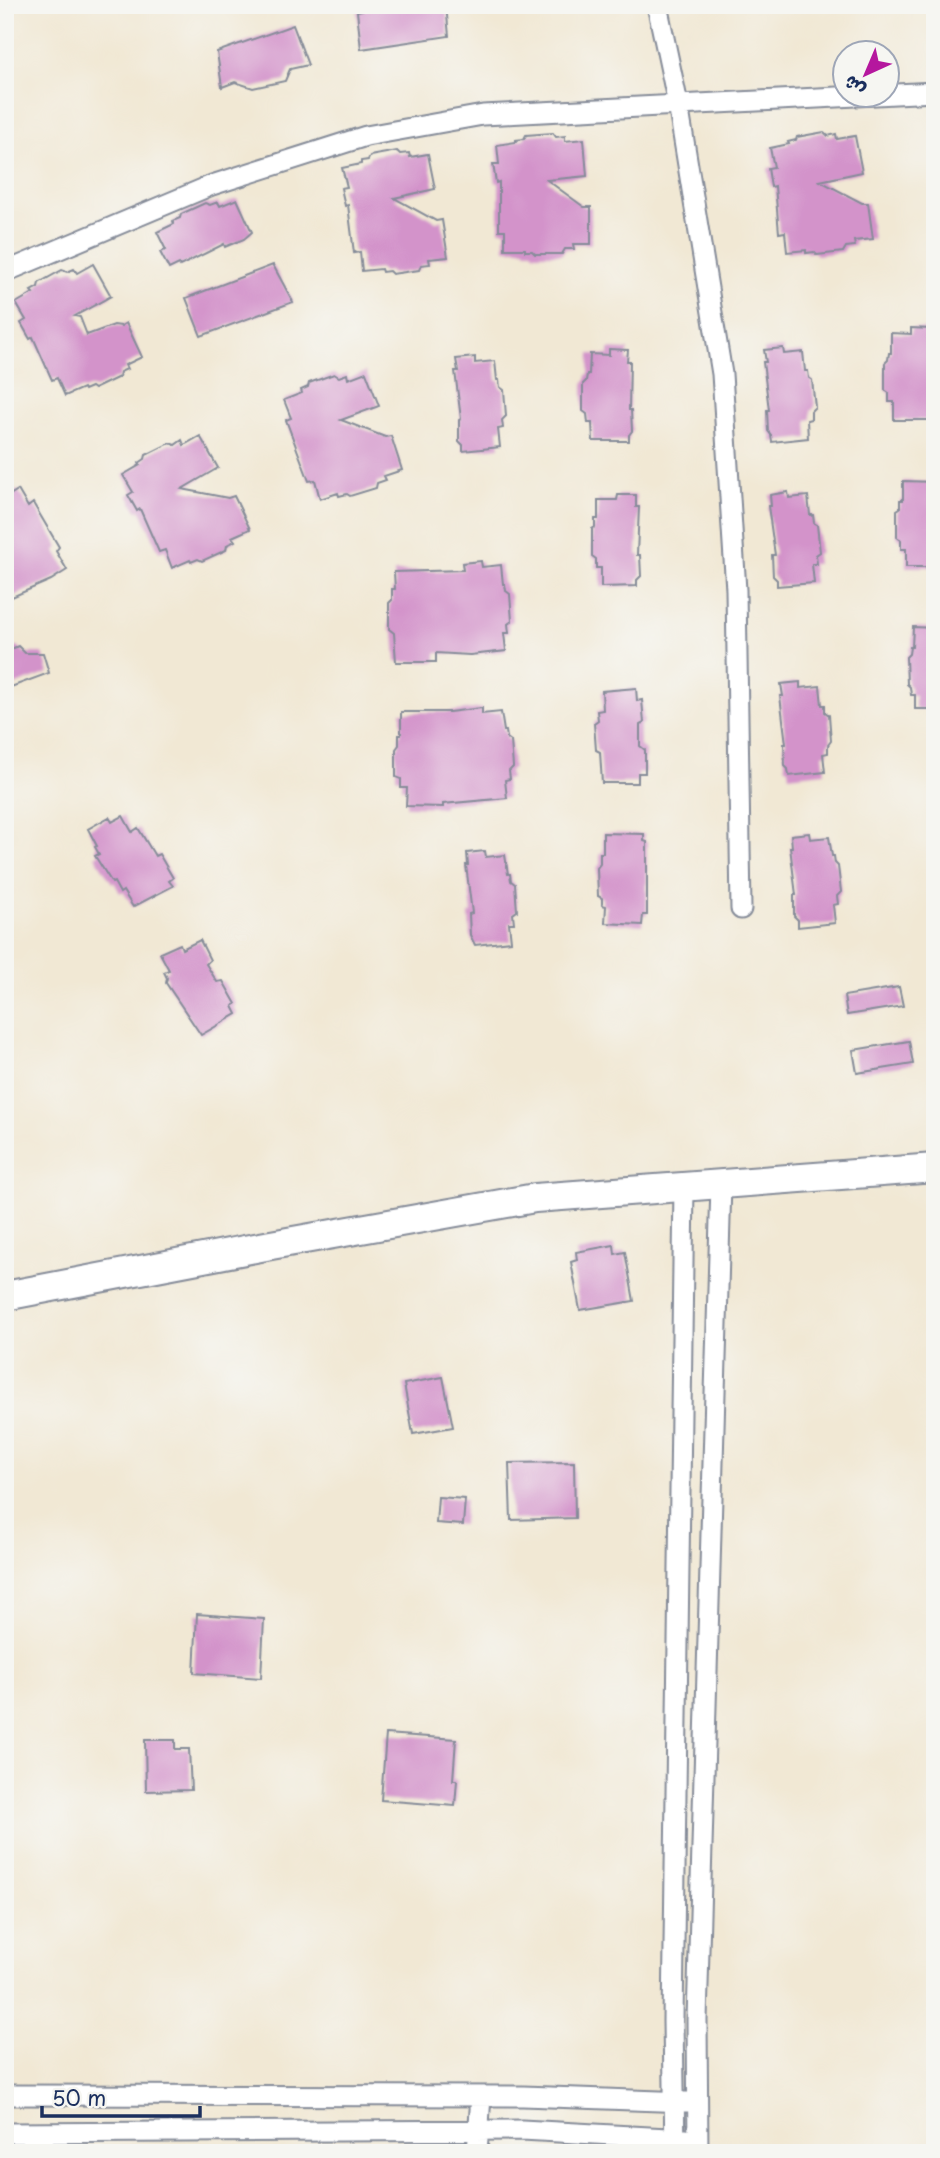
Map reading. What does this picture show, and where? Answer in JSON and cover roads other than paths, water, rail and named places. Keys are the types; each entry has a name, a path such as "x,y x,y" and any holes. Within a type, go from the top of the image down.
{"street":[{"path":"657,5 678,104 722,374 736,590 741,909"},
{"path":"5,272 212,186 366,136 483,115 935,92"},
{"path":"5,1296 535,1198 935,1168"},
{"path":"5,2133 523,2130 675,2146 699,2146 697,2021 721,1184"},
{"path":"675,2146 684,1186"},
{"path":"5,2095 481,2096 698,2102"},
{"path":"477,2153 481,2096"}]}
